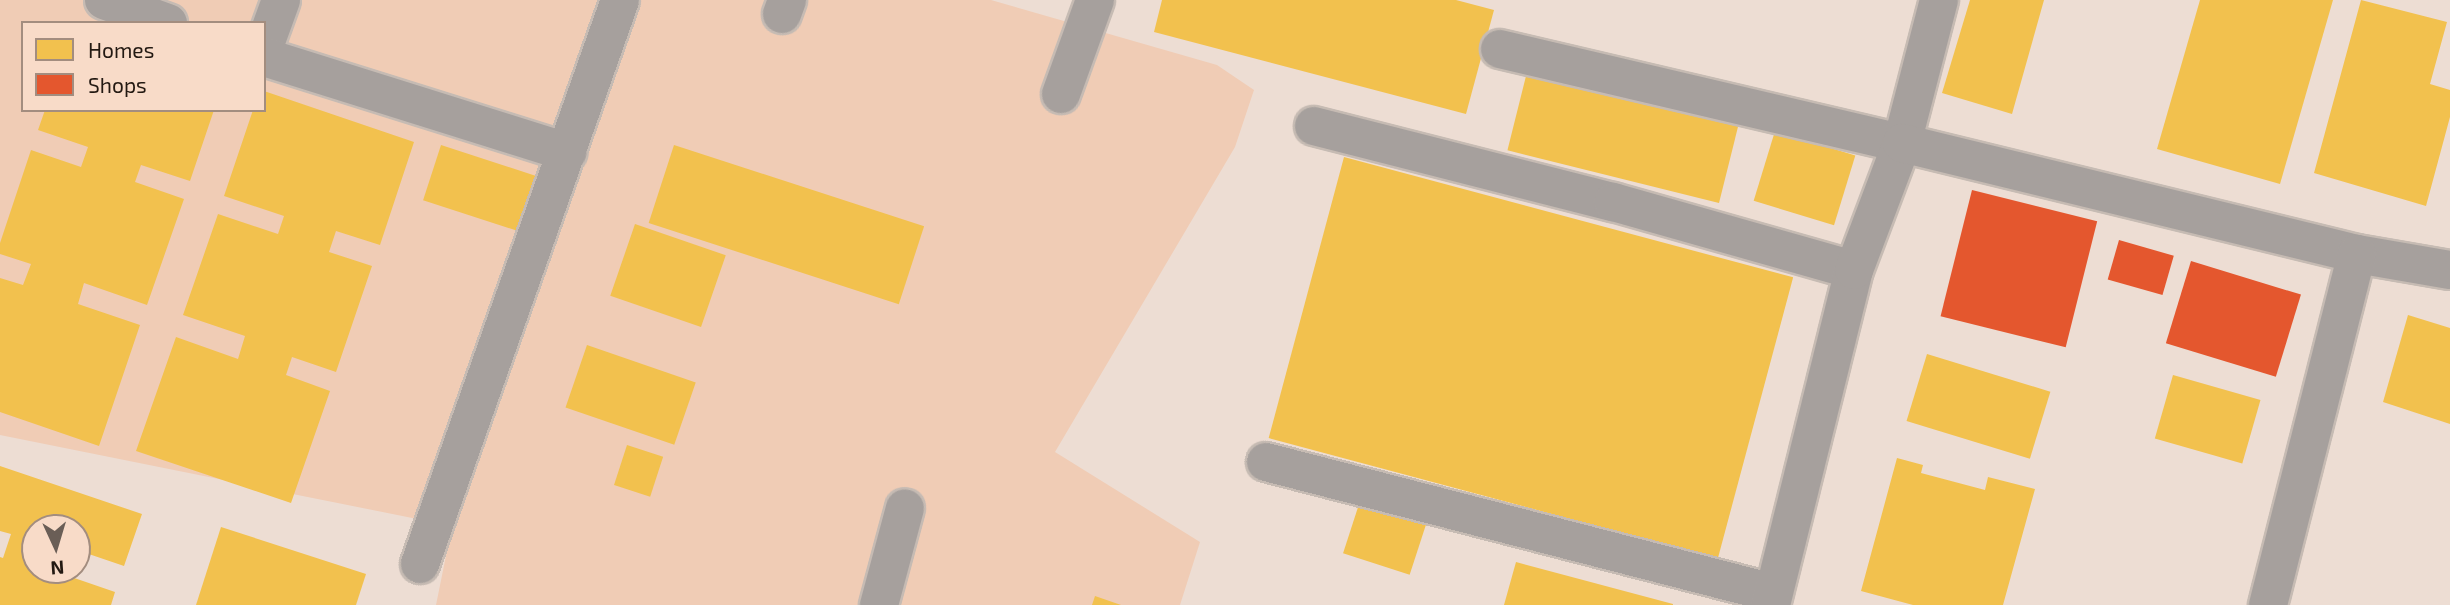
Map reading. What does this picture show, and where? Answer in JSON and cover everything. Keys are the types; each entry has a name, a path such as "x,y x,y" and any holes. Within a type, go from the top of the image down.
{"street":[{"path":"104,0 162,21"},
{"path":"266,41 281,0"},
{"path":"420,564 620,0"},
{"path":"1061,94 1096,0"},
{"path":"1266,462 1772,599 1854,270 1902,143 1938,0"},
{"path":"1500,50 1902,143 2357,254 2450,270"},
{"path":"266,58 567,152"},
{"path":"1314,126 1613,202 1854,270"},
{"path":"2268,605 2357,254"},
{"path":"879,605 905,508"}],"shaded area":[{"path":"0,0 991,0 1217,65 1254,90 1235,147 1055,452 1200,542 1180,605 436,605 452,526 0,435"}],"building: Homes":[{"path":"1162,0 1456,0 1494,10 1466,114 1154,32"},
{"path":"1970,0 2044,0 2012,114 1942,93"},
{"path":"2200,0 2333,0 2280,184 2157,149"},
{"path":"2361,0 2447,22 2430,84 2450,90 2450,117 2426,206 2314,173"},
{"path":"1529,64 1741,117 1719,203 1507,150"},
{"path":"266,92 414,142 380,245 336,231 329,252 372,266 336,372 292,357 286,375 330,391 291,503 136,451 176,337 238,359 245,336 183,315 218,214 278,234 284,216 224,196 252,112 266,112"},
{"path":"44,112 213,112 190,181 141,165 135,182 184,199 147,305 84,283 78,304 140,325 99,446 0,412 0,278 23,285 31,264 0,254 0,243 31,150 81,167 88,147 38,130"},
{"path":"1775,131 1855,156 1834,225 1754,201"},
{"path":"441,145 540,177 522,232 423,200"},
{"path":"674,145 924,226 899,304 649,223"},
{"path":"1344,157 1793,277 1718,558 1269,438"},
{"path":"635,224 726,255 701,327 610,296"},
{"path":"2408,315 2450,328 2450,424 2383,402"},
{"path":"587,345 696,382 674,445 566,407"},
{"path":"1927,354 2050,392 2030,459 1907,421"},
{"path":"2173,375 2260,400 2242,464 2155,438"},
{"path":"627,445 663,457 650,497 614,485"},
{"path":"1897,458 1923,465 1921,473 1985,490 1988,477 2035,489 2003,605 1913,605 1861,591"},
{"path":"0,466 142,514 124,566 91,555 91,514 21,514 21,584 91,584 115,592 111,605 0,605 0,557 3,558 11,534 0,531"},
{"path":"1361,498 1428,520 1410,575 1343,553"},
{"path":"221,527 366,574 356,605 196,605"},
{"path":"1516,562 1673,604 1673,605 1504,605"},
{"path":"1095,596 1121,605 1092,605"}],"building: Shops":[{"path":"1972,190 2097,221 2066,347 1941,316"},
{"path":"2119,240 2174,256 2162,295 2108,279"},
{"path":"2191,261 2301,295 2276,377 2166,343"}]}
